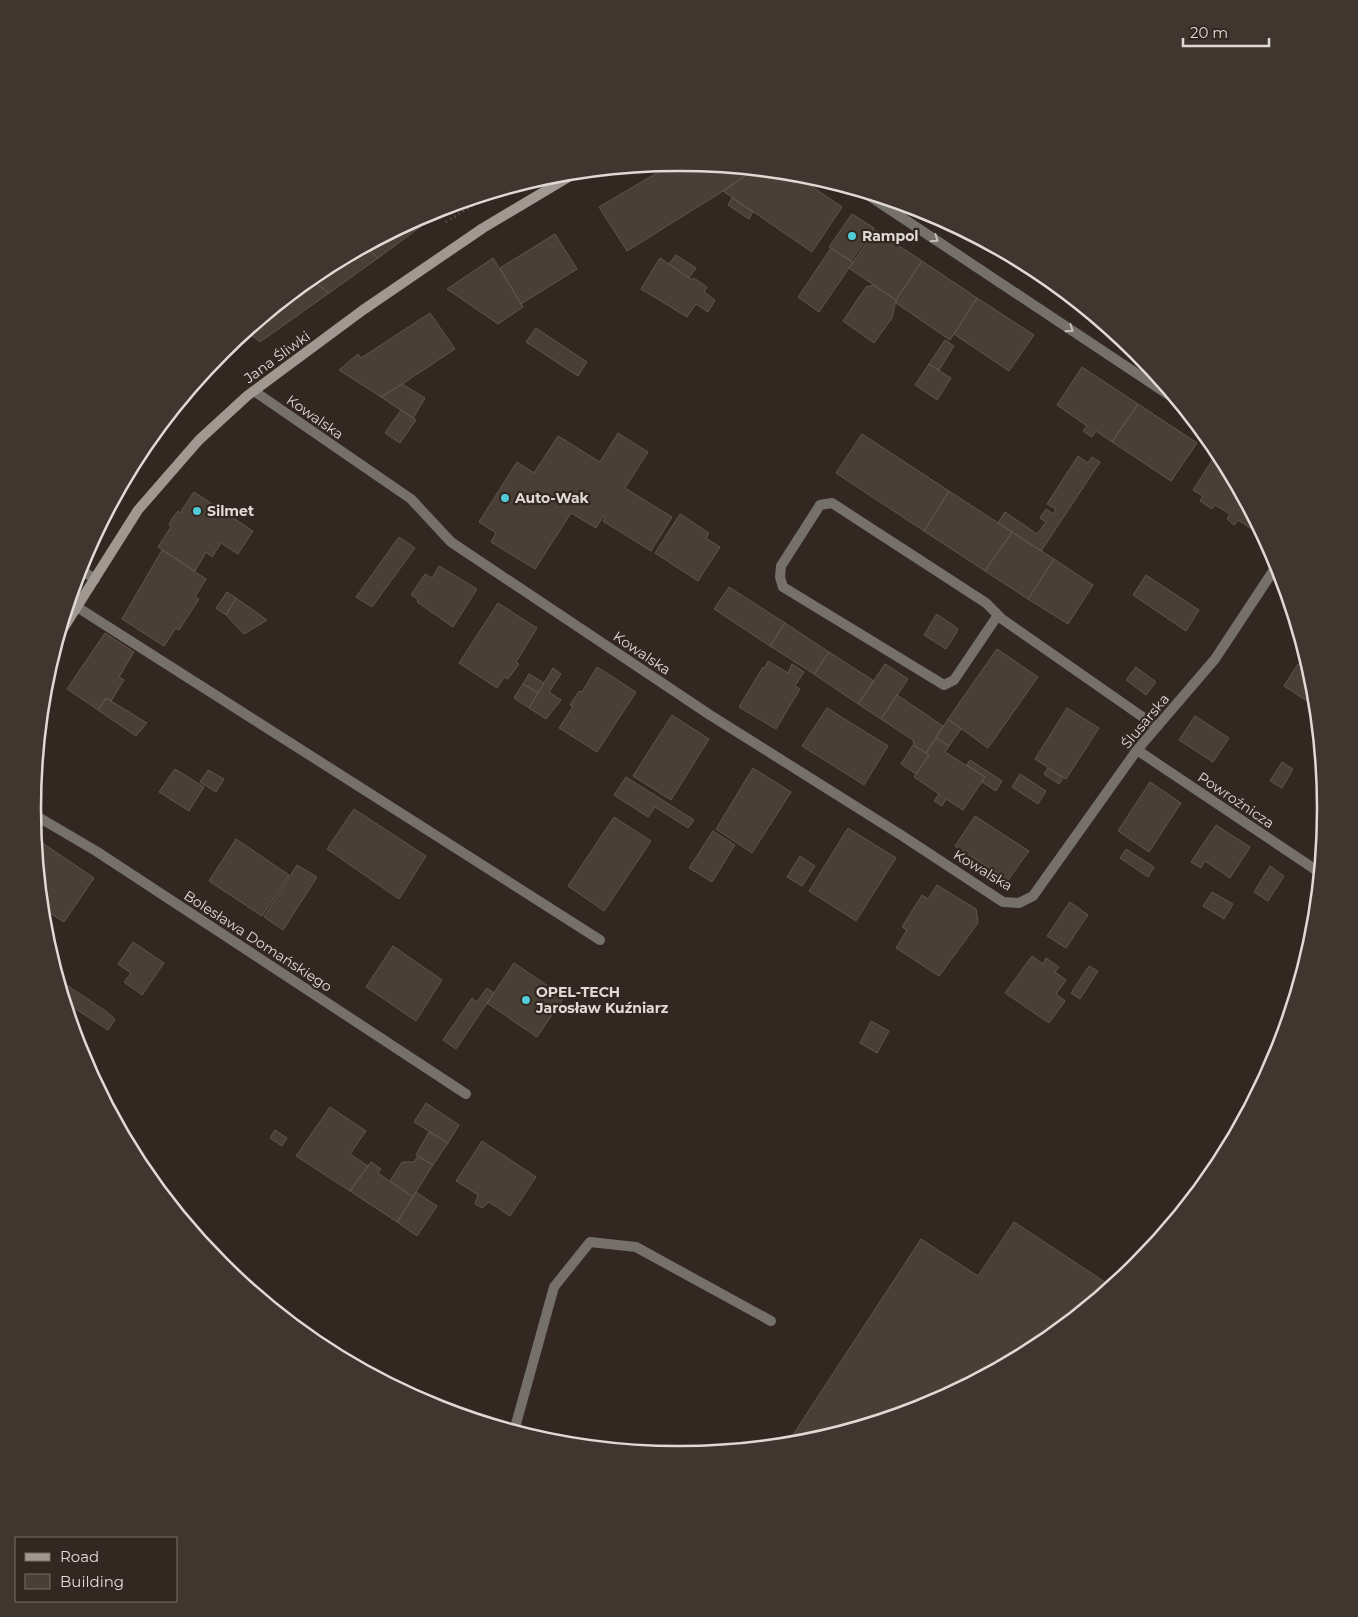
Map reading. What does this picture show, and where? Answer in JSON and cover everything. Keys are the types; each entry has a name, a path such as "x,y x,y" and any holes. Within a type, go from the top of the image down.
{"street":[{"name":"Jana Śliwki","path":"72,615 138,510 199,440 254,391 363,310 483,228 560,182"},
{"path":"882,204 1155,385"},
{"name":"Kowalska","path":"254,391 411,499 451,542 710,715 901,835 1003,902 1019,903 1033,896"},
{"path":"998,615 954,680 944,685 783,587 780,577 780,566 820,506 832,503 986,603 998,615 1157,727"},
{"path":"87,573 94,579"},
{"name":"Ślusarska","path":"1033,896 1137,750 1215,659 1271,573"},
{"path":"77,607 600,940"},
{"name":"Powroźnicza","path":"1137,750 1313,868"},
{"name":"Bolesława Domańskiego","path":"42,819 96,851 466,1094"},
{"path":"516,1425 554,1286 590,1242 636,1248 771,1321"}],"path":[{"path":"446,222 472,206"}],"building":[{"path":"660,171 721,172 747,175 627,251 599,207"},
{"path":"747,175 762,176 808,184 842,207 812,252 723,191"},
{"path":"732,198 753,212 749,219 728,205"},
{"path":"852,214 874,228 851,261 829,247"},
{"path":"423,225 423,225 378,258 370,251"},
{"path":"875,230 922,261 896,300 849,268"},
{"path":"555,234 577,269 521,304 500,268"},
{"path":"831,248 853,262 819,312 798,297"},
{"path":"370,251 378,258 329,293 317,284"},
{"path":"676,255 696,268 689,278 669,264"},
{"path":"493,258 523,307 498,324 447,289"},
{"path":"660,258 692,280 694,278 707,287 704,292 715,300 708,312 696,304 687,317 641,289"},
{"path":"922,261 977,298 950,340 896,303 896,300"},
{"path":"317,284 329,293 260,342 252,336"},
{"path":"874,285 896,300 892,318 874,343 843,321 866,287"},
{"path":"977,298 1034,335 1009,371 954,334"},
{"path":"430,313 455,349 402,384 381,397 339,370 358,354 361,358"},
{"path":"536,328 587,362 578,376 526,342"},
{"path":"945,340 954,346 939,370 929,364"},
{"path":"929,364 951,378 937,400 915,385"},
{"path":"1082,367 1138,404 1112,442 1096,431 1092,437 1083,431 1087,426 1057,405"},
{"path":"402,384 425,398 413,418 381,397"},
{"path":"1138,404 1197,443 1171,481 1112,442"},
{"path":"401,410 416,420 400,443 385,433"},
{"path":"618,433 648,452 625,488 672,517 651,551 603,521 605,517 603,516 596,528 571,513 535,569 491,542 496,533 479,522 517,462 534,473 558,436 600,462"},
{"path":"862,434 949,491 924,531 836,473"},
{"path":"1078,456 1088,463 1092,457 1100,462 1041,551 998,523 1005,512 1037,534 1046,522 1040,518 1046,509 1053,514 1056,509 1047,504"},
{"path":"1213,460 1253,529 1238,520 1234,525 1227,519 1230,514 1215,505 1212,509 1200,501 1203,496 1193,490"},
{"path":"949,491 1012,532 985,571 924,531"},
{"path":"194,492 253,531 238,554 221,543 212,557 206,552 195,571 158,547 171,527 169,525 173,517 178,511 180,513"},
{"path":"680,514 709,533 706,538 720,547 698,581 655,553"},
{"path":"1012,532 1054,559 1028,599 985,571"},
{"path":"399,537 415,548 372,607 356,597"},
{"path":"162,550 206,579 195,597 199,599 179,630 176,628 164,646 122,619"},
{"path":"1054,559 1093,585 1068,624 1028,599"},
{"path":"439,566 477,589 453,627 417,602 418,599 411,595 425,574 432,578"},
{"path":"1146,575 1199,610 1186,631 1133,595"},
{"path":"729,587 785,623 770,646 714,609"},
{"path":"227,592 236,598 226,615 216,608"},
{"path":"236,598 267,620 244,634 226,615"},
{"path":"498,603 537,628 516,662 519,664 508,679 504,677 497,688 459,663"},
{"path":"936,615 958,630 946,649 924,635"},
{"path":"785,623 829,652 814,674 770,646"},
{"path":"105,633 134,652 119,677 124,680 111,701 106,698 98,710 67,689"},
{"path":"997,649 1038,677 988,748 948,719"},
{"path":"829,652 874,681 858,704 814,674"},
{"path":"768,661 788,673 792,664 804,672 795,686 800,689 776,729 739,707"},
{"path":"885,664 908,679 881,719 858,704"},
{"path":"1298,664 1300,665 1307,701 1284,686"},
{"path":"597,667 636,692 597,752 559,728 573,706 570,705 579,691 582,692"},
{"path":"1136,667 1156,682 1146,695 1126,680"},
{"path":"553,668 561,674 549,692 561,700 546,719 529,708"},
{"path":"529,674 544,683 538,693 523,684"},
{"path":"523,684 538,693 529,708 514,698"},
{"path":"897,695 943,726 926,753 914,745 913,740 881,719"},
{"path":"106,698 147,723 136,736 98,710"},
{"path":"827,708 888,746 864,785 802,746"},
{"path":"1067,708 1099,728 1066,779 1035,759"},
{"path":"672,715 709,739 671,800 633,776"},
{"path":"1195,716 1229,738 1213,762 1179,740"},
{"path":"948,719 961,729 949,746 936,738"},
{"path":"936,738 949,746 945,752 985,777 963,810 946,799 942,806 934,801 939,794 914,777 929,755 926,753"},
{"path":"913,745 929,755 916,774 901,764"},
{"path":"970,760 1002,781 996,791 982,782 985,777 967,765"},
{"path":"1282,762 1293,769 1282,788 1270,781"},
{"path":"753,768 791,792 752,853 716,829"},
{"path":"1048,768 1063,778 1059,784 1044,774"},
{"path":"175,769 204,787 189,811 159,792"},
{"path":"208,770 224,779 216,792 200,782"},
{"path":"1020,774 1046,791 1038,804 1012,787"},
{"path":"626,777 694,820 688,828 655,807 648,817 614,795"},
{"path":"1150,782 1181,803 1149,852 1118,831"},
{"path":"354,809 426,856 399,899 327,849"},
{"path":"975,816 1029,851 1008,880 955,846"},
{"path":"614,817 651,841 604,911 568,886"},
{"path":"1216,825 1250,847 1230,878 1205,861 1201,868 1191,862"},
{"path":"848,828 896,858 856,921 809,891"},
{"path":"713,831 735,845 712,882 689,868"},
{"path":"236,839 289,875 262,916 209,881"},
{"path":"43,843 94,878 64,922 51,914"},
{"path":"1126,849 1154,867 1148,877 1120,858"},
{"path":"800,856 815,866 802,886 787,877"},
{"path":"297,865 317,877 283,930 264,917"},
{"path":"1270,866 1284,876 1268,901 1254,892"},
{"path":"937,885 976,909 978,923 939,976 896,948 907,930 902,927 922,895 928,899"},
{"path":"1212,892 1233,904 1224,919 1203,906"},
{"path":"1070,902 1088,915 1066,948 1047,936"},
{"path":"133,942 164,963 142,995 124,982 131,973 118,964"},
{"path":"393,946 442,980 416,1021 366,987"},
{"path":"1032,956 1043,964 1046,958 1059,967 1055,972 1066,980 1056,994 1065,1001 1049,1023 1005,993"},
{"name":"OPEL-TECH Jarosław Kuźniarz","path":"514,963 564,997 537,1037 487,1003"},
{"path":"1089,966 1098,971 1080,999 1071,993"},
{"path":"66,985 115,1019 108,1030 73,1007"},
{"path":"487,988 494,993 456,1049 443,1040 472,998 477,1002"},
{"path":"871,1021 889,1031 877,1053 860,1043"},
{"path":"426,1103 459,1125 448,1143 414,1122"},
{"path":"330,1107 366,1131 350,1154 368,1166 350,1191 296,1156"},
{"path":"275,1130 287,1138 282,1146 270,1138"},
{"path":"429,1132 448,1143 433,1165 416,1155"},
{"path":"482,1141 536,1177 510,1216 489,1202 482,1208 475,1204 478,1195 456,1181"},
{"path":"418,1156 433,1165 413,1197 390,1181 402,1162 414,1162"},
{"path":"371,1162 381,1169 378,1173 413,1197 397,1222 350,1191"},
{"path":"416,1192 437,1206 417,1236 397,1222"},
{"path":"1014,1222 1105,1282 1033,1339 998,1361 961,1380 923,1398 884,1412 844,1425 792,1436 921,1239 978,1276"}],"place":[{"name":"Rampol","path":"852,236"},
{"name":"Auto-Wak","path":"505,498"},
{"name":"Silmet","path":"197,511"},
{"name":"OPEL-TECH Jarosław Kuźniarz","path":"526,1000"}]}
